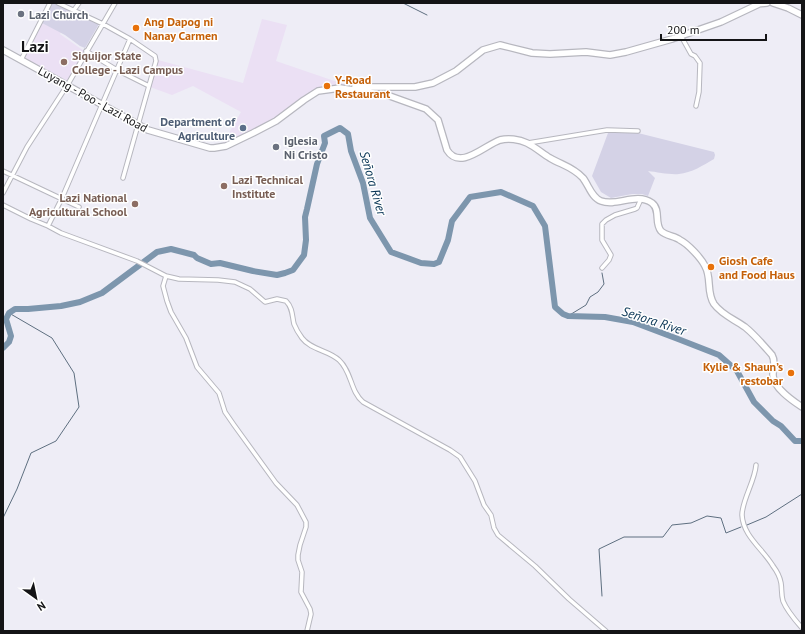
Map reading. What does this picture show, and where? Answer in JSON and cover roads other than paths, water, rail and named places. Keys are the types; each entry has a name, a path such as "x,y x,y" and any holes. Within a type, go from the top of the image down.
{"main road":[{"path":"351,89 357,87 415,87 434,83 456,71 483,50 500,45 532,53 550,54 586,52 610,55 637,50 721,22 756,4 767,3"},
{"path":"773,3 802,15"},
{"name":"Luyang - Poo - Lazi Road","path":"3,50 137,125 148,130 210,148 219,148 251,135 266,127 318,91 340,88 351,89 393,97 426,109 438,120 447,150 456,158 469,156 499,140 513,139 526,143 574,170 584,180 599,201 610,202 641,199"},
{"path":"641,199 653,204 657,211 659,228 662,232 680,240 704,263 708,273 708,290 713,302 720,311 746,328 772,355 775,361 773,375 775,383 788,397 802,407"}],"street":[{"path":"21,60 50,3"},
{"path":"58,3 102,23 130,39 155,56 156,61 123,178"},
{"path":"74,10 79,3"},
{"path":"3,193 27,147 67,85 114,3"},
{"path":"681,36 691,54 695,56 700,63 699,92 696,106"},
{"path":"48,226 62,198 130,39"},
{"path":"86,51 117,70 149,86"},
{"path":"526,143 607,130 638,131"},
{"path":"3,171 79,207"},
{"path":"602,268 609,260 611,255 602,240 602,224 604,221 613,216 637,208 641,199"},
{"path":"3,205 61,233 137,261 166,276 179,279 235,282 250,289 265,302 277,299 286,301 291,308 295,327 302,338 311,346 335,357 340,361 348,371 355,392 360,399 369,406 450,450 460,457 475,481 484,505 491,515 493,526 498,535 537,567 569,599 606,631"},
{"path":"166,276 163,286 170,312 186,338 197,367 219,393 225,412 276,483 297,505 306,522 306,528 298,555 302,572 301,592 311,614 306,631"},
{"path":"756,465 756,472 742,513 743,524 747,532 774,567 781,582 783,600 792,617 802,628"}],"waterway":[{"path":"403,3 427,15"},
{"name":"Señora River","path":"3,348 9,342 11,336 6,319 9,313 15,309 61,306 80,302 102,293 157,252 171,249 194,255 197,258 211,264 220,263 277,275 293,270 304,255 306,240 305,217 317,164 325,143 324,136 340,128 348,134 351,151 363,183 370,218 391,252 421,263 434,264 439,262 448,240 452,221 470,197 501,192 533,206 545,226 555,307 563,314 568,316 605,317 633,322 719,355 737,371 754,402 773,421 781,426 795,441 802,441"},
{"path":"568,316 586,305 590,297 598,292 604,284 602,273"},
{"path":"3,518 17,489 31,453 56,441 79,407 74,373 52,338 9,313"},
{"path":"747,525 766,517 802,494"},
{"path":"602,596 599,549 624,537 663,537 672,525 691,523 707,516 721,518 726,533 741,527"}],"place":[{"name":"Lazi Church","path":"21,14"},
{"name":"Ang Dapog ni Nanay Carmen","path":"136,28"},
{"name":"Siquijor State College - Lazi Campus","path":"64,62"},
{"name":"Y-Road Restaurant","path":"327,86"},
{"name":"Department of Agriculture","path":"243,128"},
{"name":"Iglesia Ni Cristo","path":"276,147"},
{"name":"Lazi Technical Institute","path":"224,186"},
{"name":"Lazi National Agricultural School","path":"135,204"},
{"name":"Giosh Cafe and Food Haus","path":"711,267"},
{"name":"Kylie & Shaun’s restobar","path":"791,373"}],"district":[{"name":"Lazi","path":"35,46"}]}
